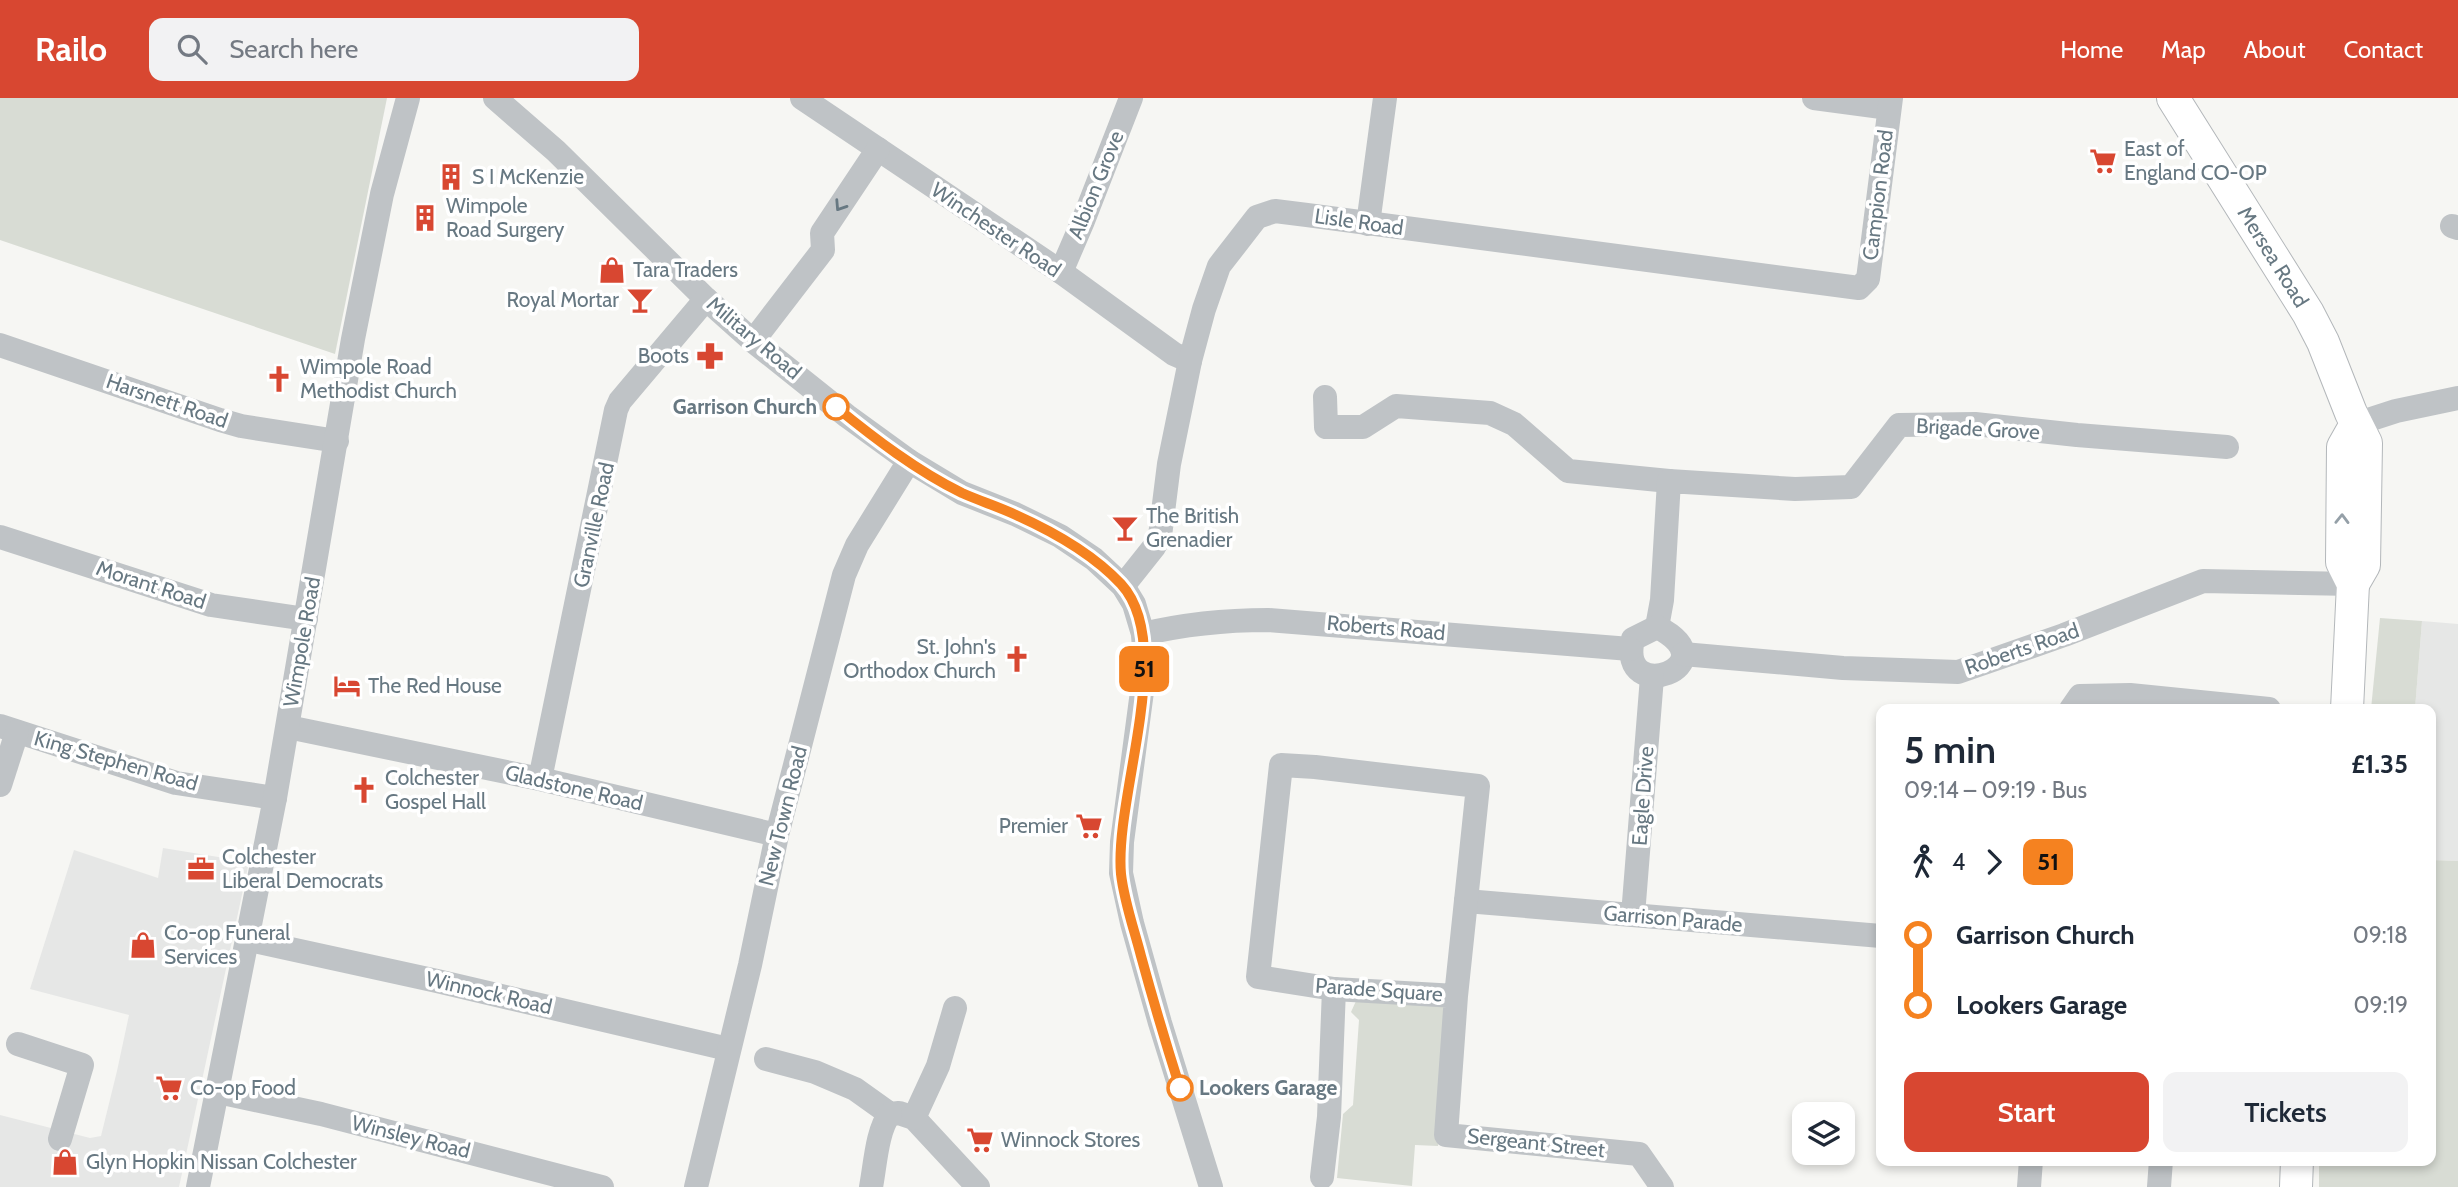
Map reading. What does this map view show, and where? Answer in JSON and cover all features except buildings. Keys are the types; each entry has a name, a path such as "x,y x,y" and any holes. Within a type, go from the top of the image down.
{"main road":[{"name":"Mersea Road","path":"2173,98 2308,313 2366,443 2364,565 2353,584 2347,704"},
{"path":"2296,1187 2297,1166"}],"street":[{"name":"Wimpole Road","path":"198,1187 249,940 354,339 382,194 408,98"},
{"name":"Military Road","path":"495,98 556,151 705,299 847,416 909,461 962,493 1060,536 1094,559 1123,586 1134,604 1143,634 1143,684 1122,839 1121,873 1160,1023 1211,1187"},
{"name":"Winchester Road","path":"802,98 1061,272 1174,354 1190,361"},
{"name":"Albion Grove","path":"1061,272 1130,98"},
{"path":"1368,223 1385,98"},
{"path":"1814,98 1890,103"},
{"name":"Campion Road","path":"1859,288 1868,279 1890,103"},
{"path":"753,341 823,250 822,233 878,149"},
{"name":"Lisle Road","path":"1123,586 1160,536 1169,464 1190,361 1219,266 1257,217 1275,211 1859,288"},
{"name":"Granville Road","path":"540,779 616,410 620,401 705,299"},
{"name":"Harsnett Road","path":"0,345 230,423 337,441"},
{"path":"1325,397 1326,427 1363,428 1396,406 1490,413 1514,424 1568,471 1669,481 1657,627"},
{"path":"2356,424 2396,411 2458,398"},
{"name":"Brigade Grove","path":"1669,481 1795,489 1851,487 1899,425 1975,424 2227,447"},
{"name":"New Town Road","path":"696,1187 750,965 777,835 844,575 857,545 909,461"},
{"name":"Morant Road","path":"0,537 211,605 306,620"},
{"name":"Roberts Road","path":"1683,654 1843,668 1958,672 2064,635 2203,581 2353,584"},
{"name":"Roberts Road","path":"1143,634 1182,624 1218,620 1268,620 1630,649"},
{"path":"1657,627 1676,639 1683,654 1681,662 1674,670 1661,677 1652,677 1636,666 1630,649 1633,639 1657,627"},
{"name":"Eagle Drive","path":"1633,915 1652,677"},
{"path":"2074,704 2080,696 2130,695 2219,704"},
{"name":"Gladstone Road","path":"288,727 540,779 777,835"},
{"path":"0,785 8,729"},
{"name":"King Stephen Road","path":"8,729 176,782 275,798"},
{"name":"Parade Square","path":"1281,765 1478,786 1466,901 1455,996 1334,989 1258,977 1281,765"},
{"name":"Garrison Parade","path":"1466,901 1876,936"},
{"name":"Winnock Road","path":"249,940 728,1049"},
{"path":"1322,1177 1329,1117 1334,989"},
{"name":"Sergeant Street","path":"1455,996 1446,1135 1639,1154 1662,1187"},
{"path":"871,1187 886,1120 902,1116 938,1066 955,1008"},
{"path":"18,1044 82,1065 60,1139"},
{"path":"765,1059 815,1072 855,1088 902,1116 978,1187"},
{"name":"Winsley Road","path":"218,1092 321,1114 602,1187"},
{"path":"2029,1187 2031,1166"},
{"path":"2159,1187 2161,1166"}],"shaded area":[{"path":"0,98 387,98 335,354 0,240"},
{"path":"2380,618 2422,621 2415,704 2371,704"},
{"path":"2422,621 2458,624 2458,861 2436,860 2436,704 2415,704"},
{"path":"163,848 249,862 179,1187 0,1187 0,1115 90,1138 101,1136 117,1071 129,1015 30,989 74,850 158,878"},
{"path":"2436,860 2458,861 2458,1187 2319,1187 2319,1166 2436,1166"},
{"path":"1435,1000 1450,1013 1438,1146 1415,1145 1412,1186 1337,1178 1343,1114 1353,1105 1359,1020 1351,1012 1356,1001"}],"bus line":[{"name":"51","path":"836,407 909,461 962,493 1060,536 1094,559 1123,586 1134,604 1143,634 1143,684 1122,839 1121,873 1132,923 1180,1088"}],"place":[{"name":"East of England CO-OP","path":"2103,161"},
{"name":"S I McKenzie","path":"451,177"},
{"name":"Wimpole Road Surgery","path":"425,218"},
{"name":"Tara Traders","path":"612,270"},
{"name":"Royal Mortar","path":"640,300"},
{"name":"Boots","path":"710,356"},
{"name":"Wimpole Road Methodist Church","path":"279,379"},
{"name":"Garrison Church","path":"836,407"},
{"name":"The British Grenadier","path":"1125,528"},
{"name":"St. John's Orthodox Church","path":"1017,659"},
{"name":"The Red House","path":"347,686"},
{"name":"Colchester Gospel Hall","path":"364,790"},
{"name":"Premier","path":"1089,826"},
{"name":"Colchester Liberal Democrats","path":"201,869"},
{"name":"Co-op Funeral Services","path":"143,945"},
{"name":"Co-op Food","path":"169,1088"},
{"name":"Lookers Garage","path":"1180,1088"},
{"name":"Winnock Stores","path":"980,1140"},
{"name":"Glyn Hopkin Nissan Colchester","path":"65,1162"}]}
